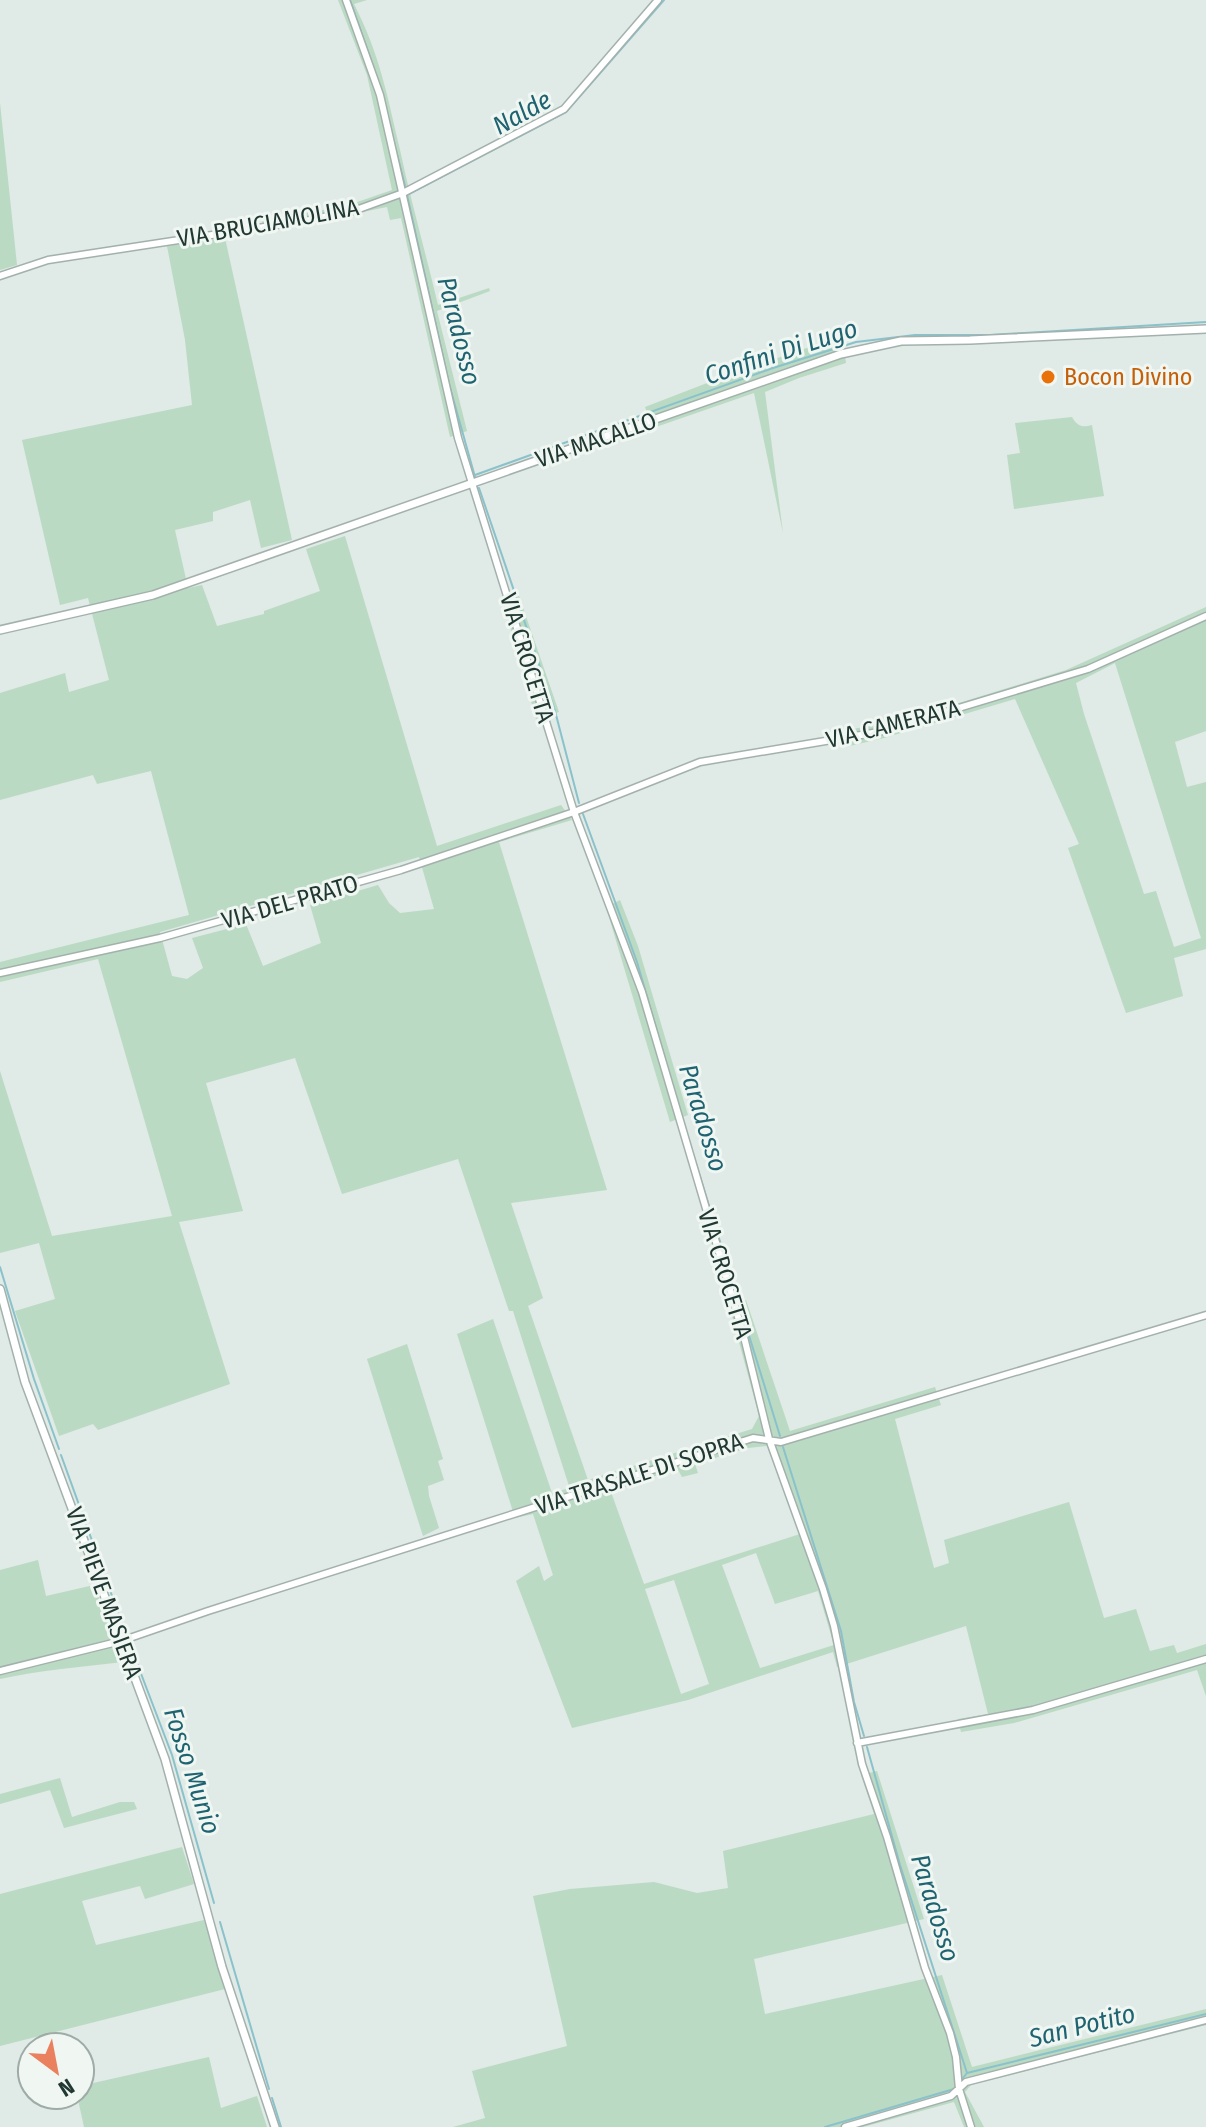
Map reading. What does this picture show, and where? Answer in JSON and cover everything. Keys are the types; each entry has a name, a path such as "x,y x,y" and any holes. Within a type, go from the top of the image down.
{"street":[{"name":"VIA CROCETTA","path":"346,0 376,82 448,398 473,484 574,812 642,992 744,1337 769,1439 827,1601 857,1743 925,1968 950,2033 959,2089 971,2127"},
{"name":"VIA BRUCIAMOLINA","path":"0,276 48,260 310,220 356,210 403,193 564,109 658,0"},
{"name":"VIA MACALLO","path":"0,630 153,595 841,354 901,341 1206,329"},
{"name":"VIA CAMERATA","path":"574,812 700,762 879,732 1088,669 1206,616"},
{"name":"VIA DEL PRATO","path":"0,973 160,938 401,870 574,812"},
{"name":"VIA PIEVE MASIERA","path":"0,1289 25,1382 165,1759 222,1967 275,2127"},
{"name":"VIA TRASALE DI SOPRA","path":"0,1671 121,1641 753,1438 781,1442 1206,1315"},
{"path":"857,1743 1033,1710 1206,1659"},
{"path":"845,2127 951,2096 966,2082 1206,2020"}],"green space":[{"path":"338,0 367,0 354,4 382,76 438,305 489,288 490,291 437,311 467,431 450,437 401,218 390,220 387,207 263,232 262,219 343,207 392,190 367,75"},
{"path":"0,103 17,265 0,270"},
{"path":"225,238 292,540 261,548 250,500 213,512 213,521 175,530 188,588 202,585 217,626 264,614 264,611 320,591 306,549 345,536 437,846 561,805 572,820 499,842 607,1190 511,1203 543,1298 528,1306 588,1480 752,1429 759,1416 729,1305 746,1300 790,1431 935,1387 941,1405 895,1419 934,1568 949,1563 944,1540 1069,1502 1104,1618 1136,1609 1150,1651 1174,1645 1177,1653 1206,1644 1206,1696 1197,1670 1014,1723 961,1732 958,1719 988,1714 966,1626 837,1667 833,1652 688,1700 572,1728 516,1581 539,1566 544,1581 553,1575 533,1514 515,1518 457,1334 493,1319 552,1493 569,1486 513,1311 509,1311 458,1159 342,1194 295,1058 206,1083 243,1211 179,1222 230,1384 98,1430 93,1424 59,1436 15,1311 55,1299 39,1243 0,1253 0,1071 52,1236 172,1216 98,959 0,982 0,962 189,915 151,771 97,784 93,775 0,800 0,693 65,673 69,692 109,680 88,598 60,605 22,440 192,405 185,340 167,246","holes":["419,857 434,909 400,913 389,903 378,885 310,905 321,943 263,966 246,924 192,938 203,968 187,979 172,976 160,932","767,1446 800,1534 644,1584 611,1492 677,1468 682,1477 698,1473 695,1464 748,1448","756,1553 775,1604 818,1591 834,1645 760,1668 722,1565","674,1580 709,1684 681,1694 645,1589"]},
{"path":"842,336 846,363 765,392 783,533 754,393 653,428 645,407"},
{"path":"1072,417 1080,426 1092,425 1104,496 1014,509 1007,455 1020,453 1015,423"},
{"path":"519,596 559,712 536,719 503,602"},
{"path":"1206,607 1206,731 1175,742 1187,787 1206,782 1206,949 1174,958 1183,996 1126,1013 1068,848 1079,844 1015,699 845,747 842,731 907,719 1066,670","holes":["1115,663 1201,938 1174,947 1156,891 1144,894 1084,714 1076,683"]},
{"path":"620,900 638,946 688,1115 670,1122 606,907"},
{"path":"407,1344 443,1459 438,1461 444,1480 428,1486 439,1528 423,1536 367,1359"},
{"path":"38,1560 46,1596 94,1585 123,1662 0,1679 0,1570"},
{"path":"877,1771 924,1919 754,1959 765,2014 942,1975 972,2067 1206,2009 1206,2025 971,2085 965,2092 984,2127 964,2127 954,2102 863,2127 453,2127 485,2118 472,2071 567,2046 533,1896 570,1889 654,1882 697,1893 728,1888 723,1851 874,1814 861,1775"},
{"path":"60,1778 72,1817 120,1802 134,1802 137,1809 64,1828 50,1790 0,1804 0,1794"},
{"path":"182,1847 194,1884 145,1899 140,1886 82,1901 96,1945 204,1920 225,1989 59,2031 16,2031 16,2042 0,2046 0,1894"},
{"path":"209,2057 221,2108 257,2096 267,2127 84,2127 80,2111 96,2111 96,2082"}],"waterway":[{"name":"Paradosso","path":"350,0 381,89"},
{"name":"Nalde","path":"407,195 566,112 664,0"},
{"name":"Paradosso","path":"388,119 405,186"},
{"name":"Paradosso","path":"407,195 449,384 475,477"},
{"name":"Confini Di Lugo","path":"475,475 773,368 856,342 915,335 990,335 1206,322"},
{"name":"Paradosso","path":"479,488 555,711 579,803"},
{"name":"Paradosso","path":"583,814 637,962 665,1059"},
{"name":"Paradosso","path":"693,1154 780,1436"},
{"name":"Fosso Munio","path":"0,1267 59,1449"},
{"name":"Paradosso","path":"783,1447 841,1631 854,1702 864,1736"},
{"name":"Fosso Munio","path":"61,1455 124,1629"},
{"name":"Fosso Munio","path":"132,1650 172,1755 214,1903"},
{"name":"Paradosso","path":"867,1747 900,1865 967,2073 963,2078"},
{"name":"Fosso Munio","path":"220,1922 269,2089"},
{"name":"San Potito","path":"967,2073 1206,2014"},
{"name":"Paradosso","path":"825,2127 954,2089"},
{"name":"Fosso Munio","path":"272,2098 281,2127"}],"place":[{"name":"Bocon Divino","path":"1048,377"}]}
